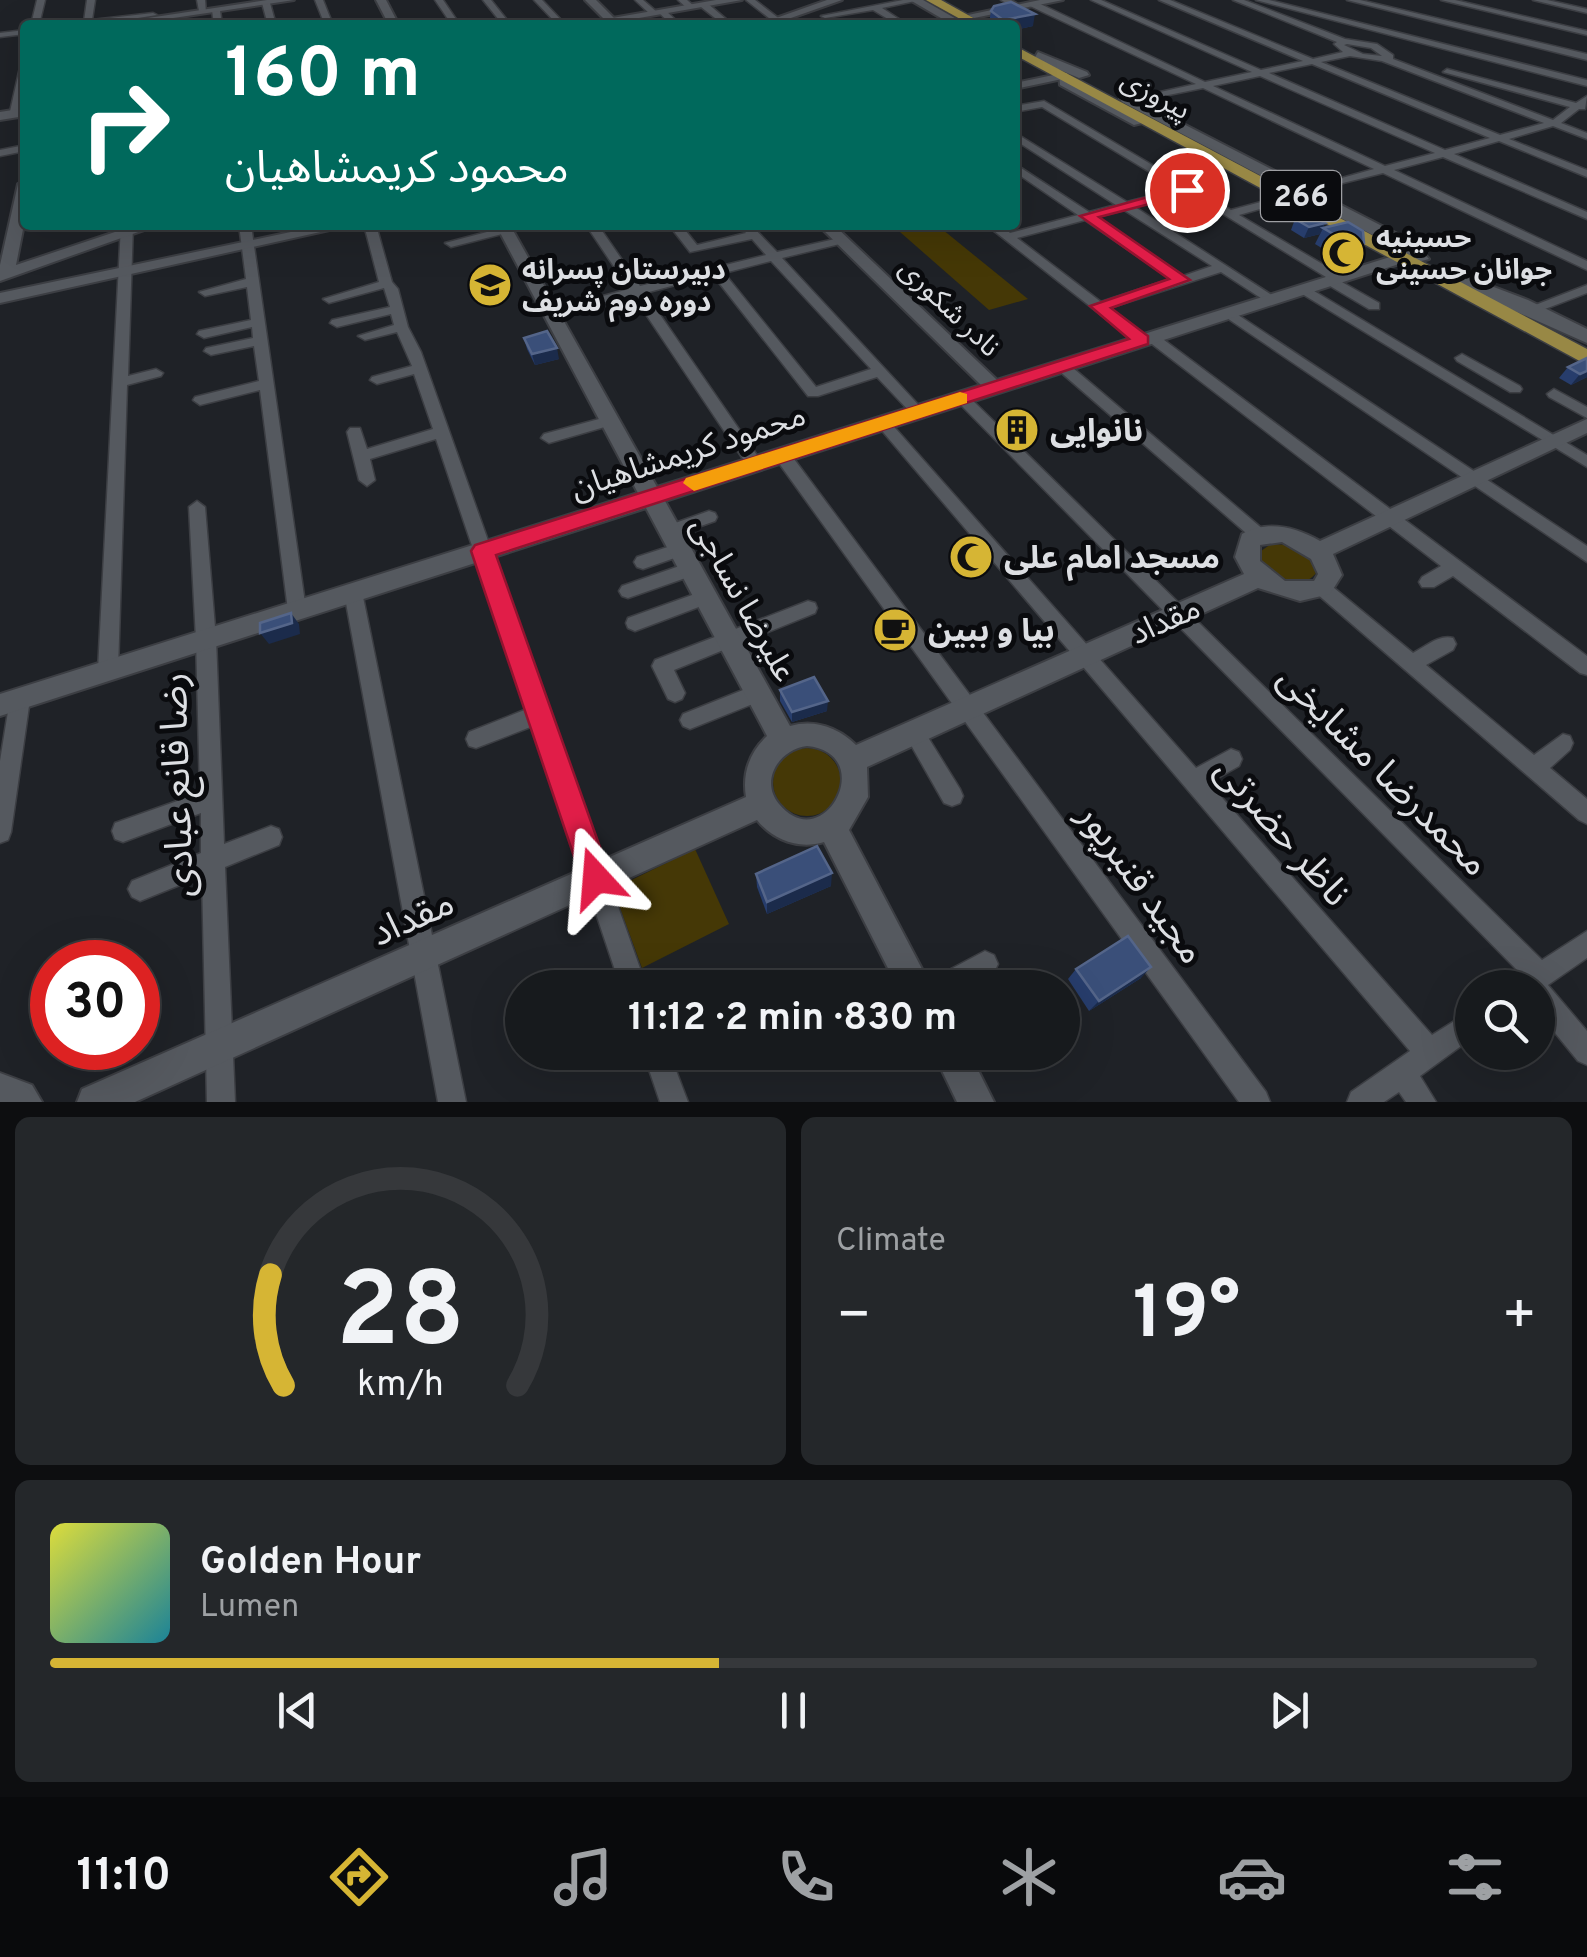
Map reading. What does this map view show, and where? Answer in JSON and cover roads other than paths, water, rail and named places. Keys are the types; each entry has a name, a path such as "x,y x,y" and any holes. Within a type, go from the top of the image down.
{"main road":[{"path":"623,20 692,4 734,0"},
{"path":"918,0 948,14 990,18 1019,7 1058,0"},
{"name":"پیروزی","path":"1020,49 1038,56 1061,77 1159,121 1587,347"},
{"name":"پیروزی","path":"1020,51 1061,77 1587,362"},
{"path":"1038,56 1132,101 1409,247 1420,259"},
{"path":"1159,121 1190,132"},
{"path":"1283,196 1587,362"},
{"path":"1449,275 1532,309 1587,337"}],"street":[{"path":"152,0 153,19 202,6 216,10 243,3 285,0"},
{"path":"486,0 503,20"},
{"path":"538,0 557,20"},
{"path":"590,0 612,20"},
{"path":"639,0 670,20"},
{"path":"750,0 769,20"},
{"path":"780,20 838,0"},
{"path":"825,16 918,0"},
{"path":"1005,0 1019,7"},
{"path":"1094,0 1587,216"},
{"path":"1162,0 1587,174"},
{"path":"1236,0 1342,41 1374,46 1387,58 1587,136"},
{"path":"1260,0 1587,83"},
{"path":"1351,0 1587,57"},
{"path":"1445,0 1587,32"},
{"path":"1537,0 1587,11"},
{"path":"1374,46 1464,2"},
{"path":"266,3 271,20"},
{"path":"692,4 720,20"},
{"path":"1034,4 1587,266"},
{"path":"813,8 832,20"},
{"path":"874,8 895,20"},
{"path":"216,10 217,20"},
{"path":"1342,41 1339,46 1350,52 1584,104"},
{"path":"1132,101 1350,52"},
{"path":"1020,85 1061,77"},
{"path":"12,114 20,83"},
{"path":"1008,237 1187,190 1041,104 1020,108"},
{"path":"1304,192 1554,123 1584,104"},
{"path":"1020,139 1272,299"},
{"path":"1020,170 1182,280"},
{"path":"1229,214 1283,196"},
{"path":"20,200 6,244 3,274 124,230"},
{"path":"1211,203 1374,306"},
{"path":"108,670 127,230"},
{"path":"246,230 297,610"},
{"path":"0,299 322,230"},
{"path":"371,230 386,284 392,289 400,327 420,368 628,970"},
{"path":"451,242 497,230"},
{"name":"علیرضا نساجی","path":"506,230 784,741"},
{"path":"595,230 755,464"},
{"path":"679,230 694,249 750,230 918,412"},
{"name":"نادر شکوری","path":"829,230 994,388"},
{"path":"999,230 1587,666"},
{"path":"551,312 840,240"},
{"name":"محمود کریمشاهیان","path":"10,702 1396,260"},
{"path":"1098,306 1222,267"},
{"path":"716,271 812,392 880,371"},
{"path":"205,292 252,282"},
{"path":"329,298 386,284"},
{"path":"1304,288 1587,462"},
{"path":"1532,309 1583,294"},
{"path":"337,323 397,308"},
{"path":"1229,312 1587,555"},
{"path":"258,322 209,346 260,340"},
{"path":"365,336 400,327"},
{"path":"1462,358 1515,389"},
{"path":"1062,366 1259,536"},
{"path":"377,378 420,368"},
{"path":"120,382 156,374"},
{"path":"1464,386 1491,375"},
{"path":"200,400 266,384"},
{"path":"1554,394 1587,413"},
{"name":"محمدرضا مشایخی","path":"962,398 1178,614 1519,970"},
{"path":"549,438 610,421"},
{"name":"ناظر حضرتی","path":"883,423 1430,1053"},
{"path":"1318,551 1587,425"},
{"path":"355,432 367,480"},
{"path":"361,456 442,432"},
{"name":"مجید قنبرپور","path":"782,455 1256,1102"},
{"name":"رضا قانع عبادی","path":"197,507 206,639 221,1102"},
{"path":"628,591 680,550 709,517"},
{"path":"1259,536 1295,537 1318,551 1330,567 1330,576 1322,588 1300,593 1260,577 1246,557 1250,540 1259,536"},
{"path":"644,562 680,550"},
{"path":"1428,582 1455,566"},
{"name":"مقداد","path":"852,760 1260,577"},
{"path":"1322,588 1587,814"},
{"path":"353,592 452,1102"},
{"path":"635,623 706,597"},
{"path":"675,693 662,666 808,608"},
{"path":"1411,664 1446,644"},
{"path":"690,720 758,692"},
{"path":"0,832 10,702"},
{"path":"476,739 539,714"},
{"path":"914,732 952,796"},
{"path":"814,736 829,741 852,760 858,789 854,804 830,826 815,830 784,825 762,804 757,774 762,761 784,741 814,736"},
{"path":"1534,768 1563,743"},
{"path":"1193,781 1231,759"},
{"path":"123,831 212,799"},
{"name":"مقداد","path":"95,1102 762,804"},
{"path":"830,826 906,970"},
{"path":"140,890 272,836"},
{"path":"1552,970 1587,943"},
{"path":"974,970 985,964"},
{"name":"محمدرضا مشایخی","path":"1555,1012 1587,1052"},
{"path":"1361,1102 1455,1035"},
{"path":"662,1070 674,1102"},
{"path":"959,1070 976,1102"},
{"path":"1402,1073 1422,1102"},
{"path":"0,1091 20,1096 24,1102"}],"place":[{"name":"حسینیه جوانان حسینی","path":"1343,253"},
{"name":"دبیرستان پسرانه دوره دوم شریف","path":"490,285"},
{"name":"نانوایی","path":"1017,430"},
{"name":"مسجد امام علی","path":"971,557"},
{"name":"بیا و ببین","path":"895,630"}]}
